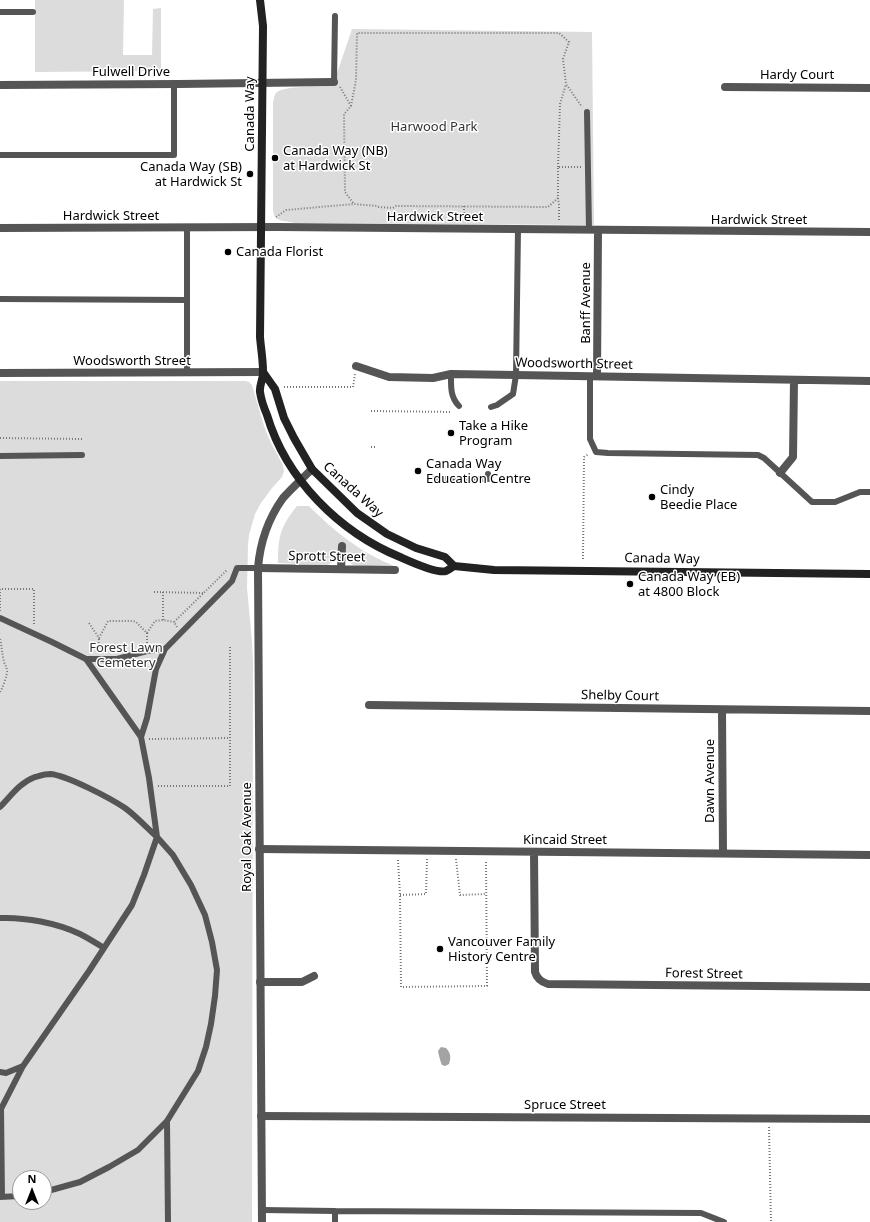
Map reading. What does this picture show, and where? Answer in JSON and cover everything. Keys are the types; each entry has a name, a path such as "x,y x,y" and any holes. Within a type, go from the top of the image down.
{"main road":[{"name":"Canada Way","path":"260,0 263,26 260,337 263,372 260,391 268,421 275,439 288,462 300,481 331,514 361,538 390,554 421,566 444,571 454,566 494,570 870,574"},
{"name":"Canada Way","path":"263,372 275,389 288,425 312,470 357,513 372,525 416,548 445,557 454,566"}],"street":[{"name":"Fulwell Drive","path":"0,85 262,83 334,80"},
{"name":"Hardy Court","path":"725,87 870,88"},
{"name":"Hardwick Street","path":"0,228 262,227 870,232"},
{"name":"Banff Avenue","path":"593,376 598,230"},
{"name":"Woodsworth Street","path":"356,366 388,377 433,378 450,374 870,381"},
{"name":"Woodsworth Street","path":"0,373 263,372"},
{"path":"780,473 794,457 794,380"},
{"name":"Royal Oak Avenue","path":"262,1222 258,568 265,531 283,499 312,470"},
{"path":"341,569 342,546"},
{"name":"Sprott Street","path":"258,568 395,570"},
{"name":"Shelby Court","path":"369,705 870,711"},
{"name":"Dawn Avenue","path":"722,710 722,853"},
{"name":"Kincaid Street","path":"259,849 870,855"},
{"name":"Forest Street","path":"534,852 535,972 539,980 548,984 870,988"},
{"path":"260,982 302,982 314,976"},
{"name":"Spruce Street","path":"261,1116 870,1119"}],"lane":[{"path":"0,12 33,12"},
{"path":"334,80 335,16"},
{"path":"0,155 174,155 174,84"},
{"path":"585,110 589,230"},
{"path":"187,228 187,373"},
{"path":"490,407 497,405 513,394 516,375 518,229"},
{"path":"0,300 187,300"},
{"path":"450,374 452,393 454,400 459,406"},
{"path":"593,376 590,439 596,452 758,455 764,458 812,502 835,502 860,492 870,492"},
{"path":"0,456 82,456"},
{"path":"429,479 488,479 488,474"},
{"path":"141,738 147,718 156,669 165,649 232,581 237,568 258,568"},
{"path":"0,618 86,659 116,659 147,651 165,649"},
{"path":"12,1196 1,1197 1,1108 23,1066 132,905 157,837 150,786 141,738 86,659"},
{"path":"0,806 16,788 25,782 43,775 55,775 96,792 126,808 157,837 173,855 191,885 205,915 212,942 216,970 215,996 206,1047 198,1071 167,1122 138,1150 109,1168 80,1182 52,1190"},
{"path":"0,918 56,925 80,934 104,948"},
{"path":"0,1072 6,1073 23,1066"},
{"path":"167,1122 168,1222"},
{"path":"262,1210 701,1213 724,1222"},
{"path":"335,1211 335,1222"}],"path":[{"path":"354,204 345,192 344,114 351,106 356,80 357,33 559,33 570,42 563,59 566,84 560,104 558,167 558,198 560,205 559,225"},
{"path":"334,80 351,106"},
{"path":"566,84 585,110"},
{"path":"558,167 585,167"},
{"path":"275,217 286,210 354,204 377,206 379,208 393,208 396,206 548,207 558,198"},
{"path":"464,206 464,216"},
{"path":"281,386 353,387 356,366"},
{"path":"371,410 455,412 459,406"},
{"path":"0,438 83,439"},
{"path":"371,447 376,447"},
{"path":"583,559 584,456 596,452"},
{"path":"174,622 230,566"},
{"path":"0,618 0,588 34,588 34,633"},
{"path":"154,592 204,593"},
{"path":"163,592 163,620"},
{"path":"98,659 99,638 108,621 133,621 147,633 153,622 163,620 174,622 181,632"},
{"path":"89,623 99,638"},
{"path":"0,639 4,663 8,671 4,679 4,685 0,692"},
{"path":"150,786 230,786 230,645"},
{"path":"141,738 230,738"},
{"path":"398,859 401,987 487,986 486,859"},
{"path":"400,895 426,894 427,859"},
{"path":"456,859 460,895 486,894"},
{"path":"769,1118 771,1222"}],"green space":[{"path":"35,0 124,0 123,55 152,55 153,9 161,8 161,71 35,72"},
{"name":"Harwood Park","path":"352,29 592,32 594,225 294,223 280,220 275,217 273,210 273,102 275,95 280,90 286,89 334,86 334,82"},
{"name":"Forest Lawn Cemetery","path":"0,381 249,382 252,385 264,426 283,465 284,471 282,477 261,503 255,514 249,535 248,545 247,588 253,662 252,1222 0,1222"},
{"path":"297,506 309,506 348,540 359,548 394,566 393,568 353,565 347,558 345,552 345,542 339,542 338,555 336,559 328,565 278,563 281,533 291,513"}],"shaded area":[{"path":"441,1047 446,1048 450,1056 449,1064 445,1066 442,1065 438,1052"}],"place":[{"name":"Canada Way (NB) at Hardwick St","path":"275,158"},
{"name":"Canada Way (SB) at Hardwick St","path":"250,174"},
{"name":"Canada Florist","path":"228,252"},
{"name":"Take a Hike Program","path":"451,433"},
{"name":"Canada Way Education Centre","path":"418,471"},
{"name":"Cindy Beedie Place","path":"652,497"},
{"name":"Canada Way (EB) at 4800 Block","path":"630,584"},
{"name":"Vancouver Family History Centre","path":"440,949"}]}
